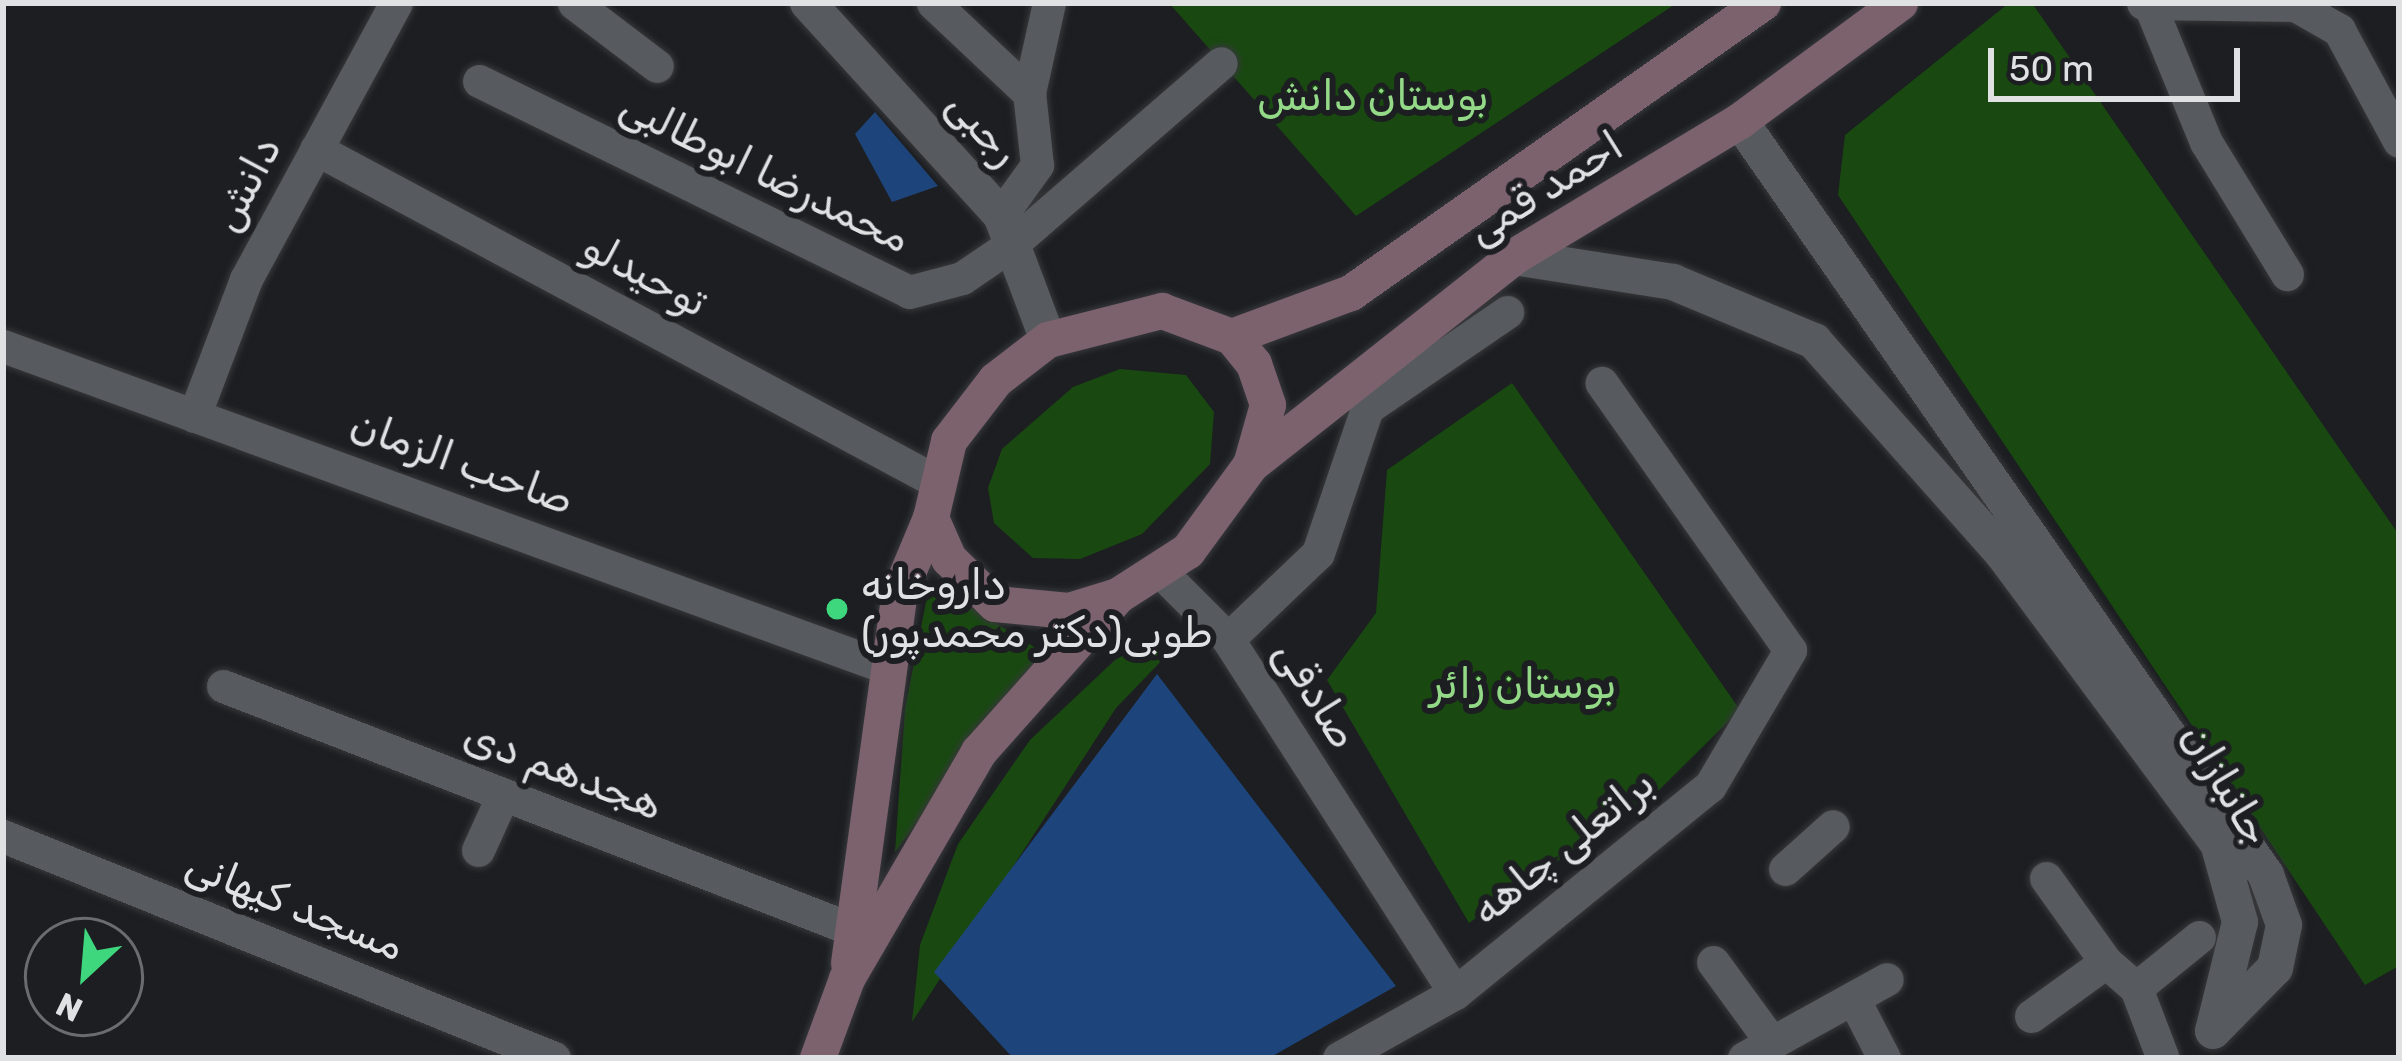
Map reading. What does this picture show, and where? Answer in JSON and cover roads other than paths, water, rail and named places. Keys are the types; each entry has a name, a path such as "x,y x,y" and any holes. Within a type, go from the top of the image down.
{"main road":[{"name":"احمد قمی","path":"1232,337 1351,293 1763,3"},
{"name":"احمد قمی","path":"1250,465 1514,257 1740,121 1900,3"},
{"path":"818,1058 863,934 888,668 900,592 931,518 932,479 973,405 1048,340 1162,311 1232,337 1268,405 1250,465 1223,512 1160,571 1118,596 1069,611 994,604 950,559 931,518"},
{"path":"863,934 979,752 1118,596"}],"street":[{"name":"دانش","path":"194,416 246,279 396,3"},
{"path":"574,3 657,65"},
{"name":"رجبی","path":"808,3 1006,230 1048,340"},
{"path":"933,3 1029,93"},
{"path":"1006,230 1037,165 1029,93 1049,3"},
{"path":"2287,274 2206,142 2147,6 2296,4 2339,30 2399,141"},
{"path":"1006,230 1221,63"},
{"name":"محمدرضا ابوطالبی","path":"479,81 909,292 962,278 1006,230"},
{"name":"جانبازان","path":"1740,121 2258,859 2284,925 2276,968 2213,1031"},
{"name":"توحیدلو","path":"316,149 932,479"},
{"name":"جانبازان","path":"1514,257 1673,282 1814,340 2003,554 2218,843 2240,922 2213,1031"},
{"name":"صادقی","path":"1455,993 1228,638 1318,553 1367,408 1507,312"},
{"name":"صاحب الزمان","path":"3,346 888,668"},
{"name":"براتعلی چاهه","path":"1339,1058 1455,993 1710,786 1790,650 1602,382"},
{"path":"1160,571 1228,638"},
{"name":"هجدهم دی","path":"223,686 863,934"},
{"path":"478,850 503,795"},
{"path":"1785,869 1833,826"},
{"name":"مسجد کیهانی","path":"3,836 554,1058"},
{"path":"2046,878 2106,962 2136,988 2160,1057 2213,1031"},
{"path":"2136,988 2199,937"},
{"path":"1713,962 1758,1050 1887,980"},
{"path":"2031,1016 2106,962"},
{"path":"1853,998 1884,1058"}],"place":[{"name":"داروخانه طوبی(دکتر محمدپور)","path":"837,609"}],"park label":[{"name":"بوستان دانش","path":"1373,96"},
{"name":"بوستان زائر","path":"1523,684"}]}
